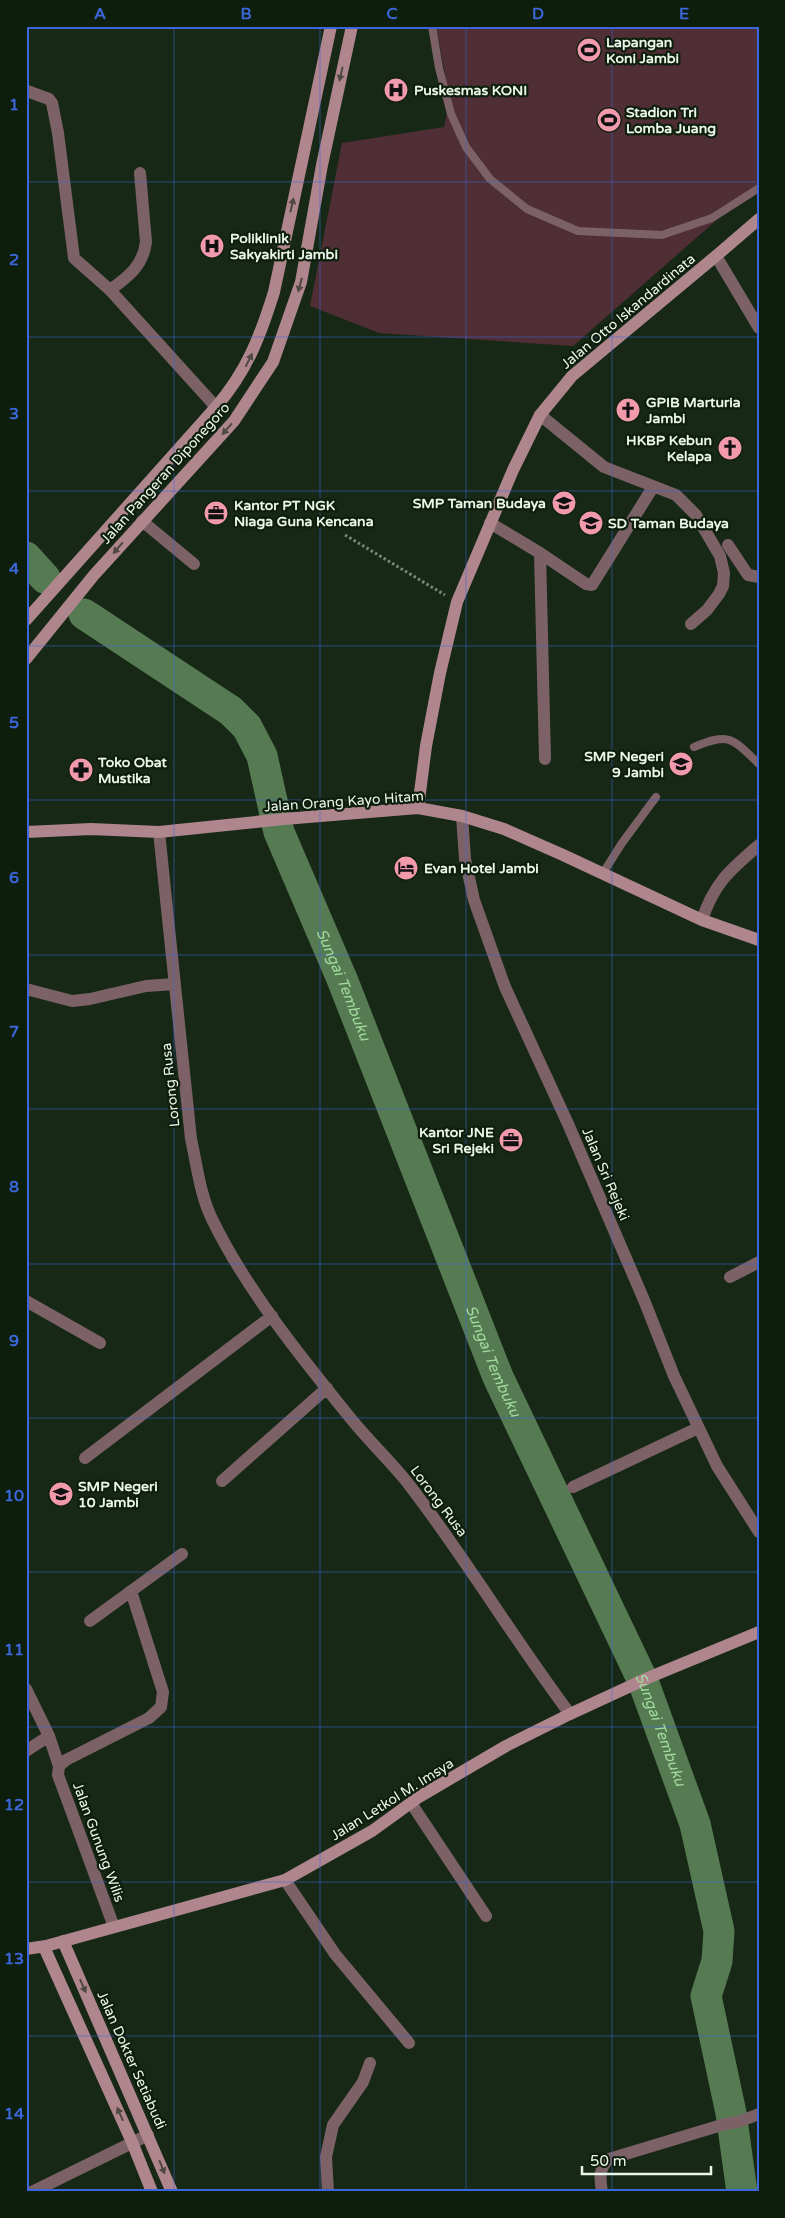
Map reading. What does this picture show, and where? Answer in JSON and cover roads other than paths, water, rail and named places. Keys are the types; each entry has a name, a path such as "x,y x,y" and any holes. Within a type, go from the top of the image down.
{"main road":[{"name":"Jalan Pangeran Diponegoro","path":"26,620 216,407 247,364 261,334 274,292 331,26"},
{"name":"Jalan Pangeran Diponegoro","path":"26,659 82,590 142,521 194,467 234,421 273,362 301,282 335,101 352,26"},
{"path":"316,96 335,101"},
{"name":"Jalan Otto Iskandardinata","path":"418,808 426,746 440,672 457,602 512,470 540,415 572,376 759,219"},
{"name":"Jalan Orang Kayo Hitam","path":"26,832 91,828 159,832 284,818 418,808 462,816 504,829 702,920 759,940"},
{"name":"Jalan Letkol M. Imsya","path":"26,1949 63,1941 284,1880 372,1831 411,1803 506,1746 570,1714 629,1689 650,1677 759,1632"},
{"name":"Jalan Dokter Setiabudi","path":"63,1941 172,2192"},
{"path":"44,1946 132,2142 152,2192"}],"street":[{"path":"27,91 49,99 52,102 58,133 74,258 110,290 216,407"},
{"path":"110,290 130,276 142,261 145,251 146,242 140,173"},
{"path":"716,256 759,328"},
{"path":"540,415 604,467 676,495 696,514 720,556 724,573 723,586 719,594 707,610 691,624"},
{"path":"490,523 586,584 592,584 653,487"},
{"path":"142,521 194,564"},
{"path":"728,544 748,574 759,577"},
{"path":"540,553 545,759"},
{"name":"Jalan Sri Rejeki","path":"462,816 465,859 474,900 505,987 573,1136 644,1300 674,1376 698,1428 718,1466 759,1532"},
{"name":"Lorong Rusa","path":"159,832 191,1139 211,1218 231,1253 272,1316 353,1421 412,1488 460,1554 570,1714"},
{"path":"702,920 709,899 727,872 759,845"},
{"path":"26,989 72,1001 90,999 146,986 175,984"},
{"path":"730,1277 759,1262"},
{"path":"26,1301 100,1343"},
{"path":"85,1458 272,1316"},
{"path":"222,1481 327,1388"},
{"path":"573,1487 698,1428"},
{"path":"90,1621 182,1554"},
{"path":"59,1766 66,1760 149,1718 161,1707 163,1692 131,1591"},
{"name":"Jalan Gunung Wilis","path":"26,1689 50,1736 59,1766 58,1775 114,1927"},
{"path":"26,1751 50,1736"},
{"path":"411,1803 486,1916"},
{"path":"284,1880 335,1954 408,2043"},
{"path":"328,2192 326,2157 333,2125 363,2082 370,2062"},
{"path":"602,2192 600,2178 602,2166 609,2159 759,2114"},
{"path":"32,2192 148,2135"}],"lane":[{"path":"432,26 439,68 451,114 466,147 490,179 527,209 578,231 662,235 712,218 759,188"},
{"path":"694,747 716,738 736,741 759,764"},
{"path":"603,873 622,843 656,797"}],"waterway":[{"name":"Sungai Tembuku","path":"26,557 45,578"},
{"name":"Sungai Tembuku","path":"84,614 231,711 247,727 262,756 279,832 342,979 498,1377 643,1681 695,1824 719,1931 717,1961 706,1996 731,2113 742,2192"}],"place":[{"name":"Lapangan Koni Jambi","path":"589,50"},
{"name":"Puskesmas KONI","path":"396,90"},
{"name":"Stadion Tri Lomba Juang","path":"609,120"},
{"name":"Poliklinik Sakyakirti Jambi","path":"212,246"},
{"name":"GPIB Marturia Jambi","path":"628,410"},
{"name":"HKBP Kebun Kelapa","path":"730,448"},
{"name":"SMP Taman Budaya","path":"564,503"},
{"name":"Kantor PT NGK Niaga Guna Kencana","path":"216,513"},
{"name":"SD Taman Budaya","path":"591,523"},
{"name":"SMP Negeri 9 Jambi","path":"681,764"},
{"name":"Toko Obat Mustika","path":"81,770"},
{"name":"Evan Hotel Jambi","path":"406,868"},
{"name":"Kantor JNE Sri Rejeki","path":"511,1140"},
{"name":"SMP Negeri 10 Jambi","path":"61,1494"}]}
